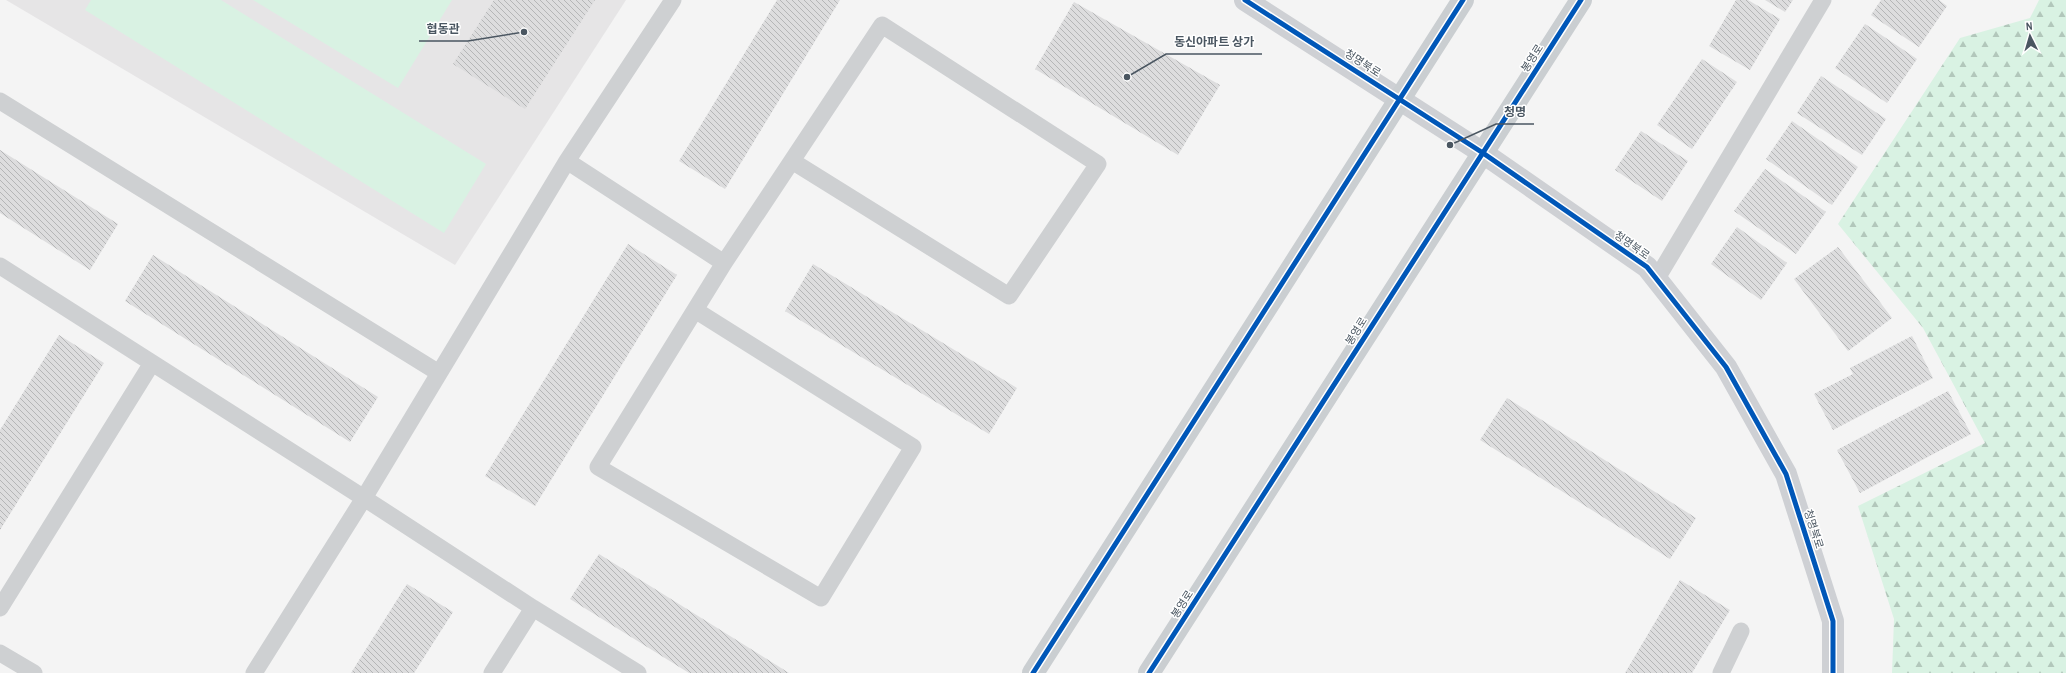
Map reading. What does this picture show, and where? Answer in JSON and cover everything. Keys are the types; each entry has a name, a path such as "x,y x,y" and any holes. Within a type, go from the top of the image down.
{"main road":[{"path":"1033,673 1463,0"},
{"name":"봉영로","path":"1149,673 1264,497 1379,312 1427,242 1581,0"}],"street":[{"name":"청명북로","path":"1246,0 1483,153 1646,267 1726,367 1786,474 1833,621 1833,673"}],"lane":[{"path":"254,673 364,498 567,161 673,0"},
{"path":"1656,280 1824,0"},
{"path":"695,310 913,447 821,598 598,467 724,263 882,24 1098,164 1009,296 792,161"},
{"path":"0,101 439,373"},
{"path":"567,161 724,263"},
{"path":"1,268 364,498 533,608 638,673"},
{"path":"0,608 152,363"},
{"path":"492,673 533,608"},
{"path":"1721,673 1741,632"},
{"path":"0,652 34,673"}],"shaded area":[{"path":"6,0 626,0 455,265"}],"green space":[{"path":"91,0 221,0 486,164 444,233 85,10"},
{"path":"253,0 452,0 398,88"},
{"path":"2039,0 2066,0 2066,673 1892,673 1894,619 1858,506 1985,443 1923,328 1838,224 1960,38 2030,18"}],"building":[{"path":"494,0 595,0 525,109 453,64"},
{"path":"777,0 840,0 725,189 679,161"},
{"path":"1736,0 1748,0 1780,19 1750,70 1709,46"},
{"path":"1765,0 1793,0 1785,12"},
{"path":"1881,0 1939,0 1947,6 1919,47 1871,15"},
{"path":"1074,2 1220,85 1178,155 1035,69"},
{"path":"1865,24 1917,59 1887,103 1835,68"},
{"path":"1702,59 1737,82 1692,149 1657,125"},
{"path":"1821,76 1886,119 1862,155 1797,113"},
{"path":"1792,121 1858,167 1832,205 1766,159"},
{"path":"1641,131 1688,161 1662,201 1615,170"},
{"path":"0,150 118,224 90,270 0,213"},
{"path":"1765,169 1826,212 1796,254 1734,211"},
{"path":"1737,227 1787,263 1761,300 1711,264"},
{"path":"628,244 677,275 535,506 485,476"},
{"path":"1838,247 1892,318 1848,351 1794,279"},
{"path":"153,255 378,397 350,442 125,301"},
{"path":"813,264 1017,388 989,434 785,311"},
{"path":"59,335 104,363 0,530 0,430"},
{"path":"1912,336 1933,378 1833,430 1814,394 1853,374 1850,368"},
{"path":"1948,391 1971,434 1860,493 1837,450"},
{"path":"1507,398 1696,518 1670,559 1480,440"},
{"path":"599,554 789,673 689,673 570,599"},
{"path":"1680,580 1730,610 1692,673 1625,673"},
{"path":"407,584 453,612 414,673 351,673"}],"cycle path":[{"path":"1245,0 1483,153 1647,267 1726,367 1786,474 1833,621 1833,673"},
{"path":"1033,673 1463,0"},
{"path":"1149,673 1581,0"}],"place":[{"name":"협동관","path":"524,32"},
{"name":"동신아파트 상가","path":"1127,77"},
{"name":"청명","path":"1450,145"}]}
